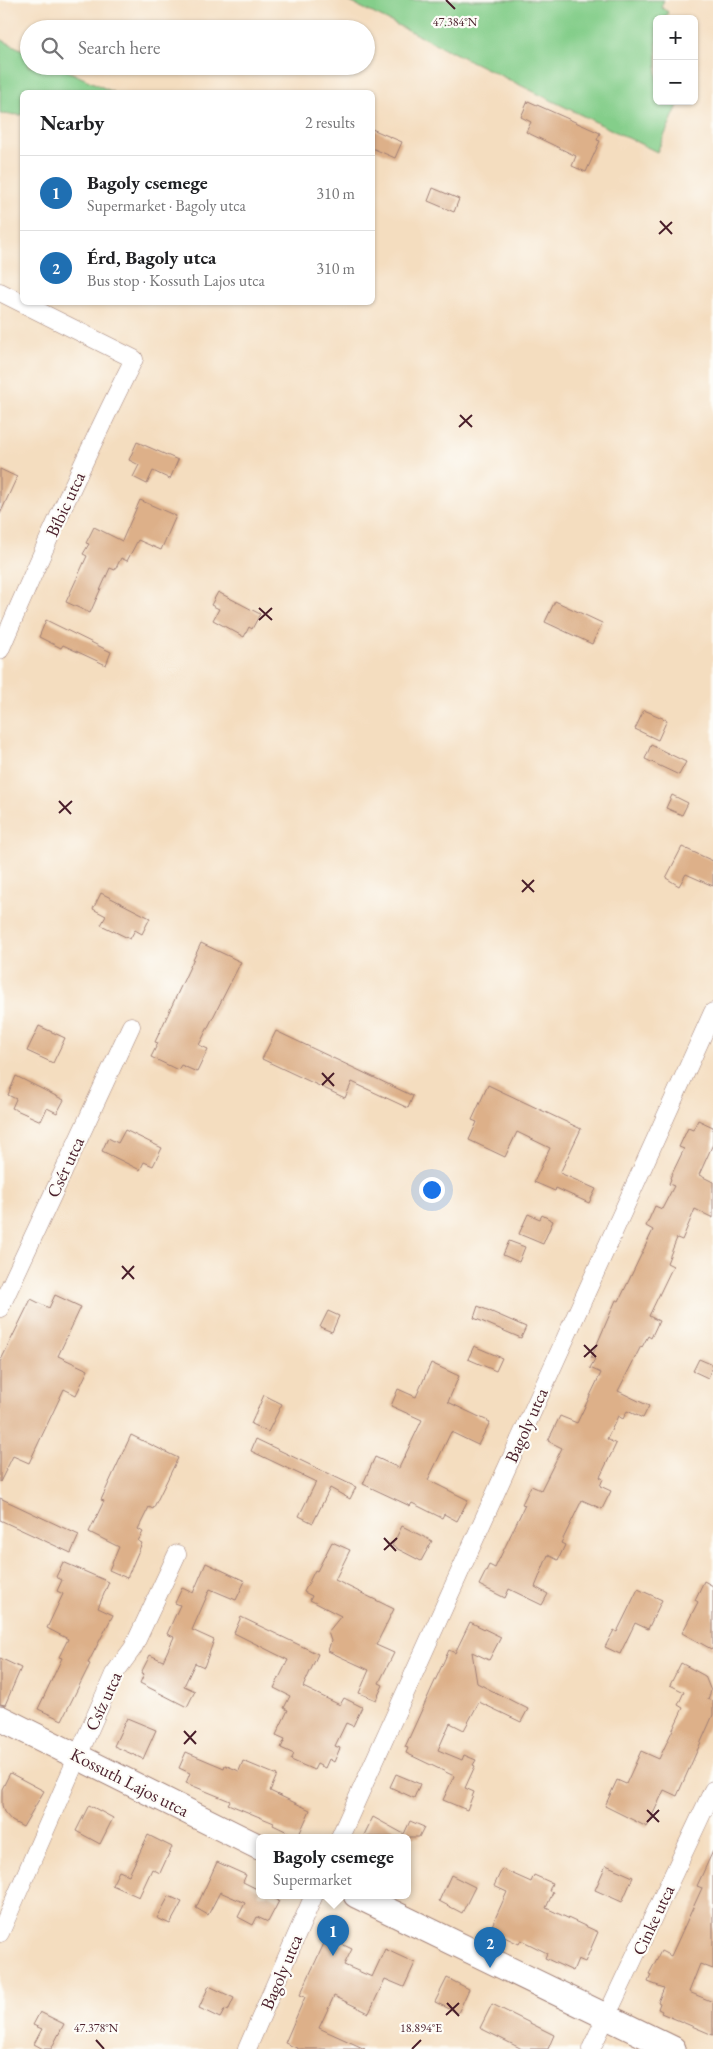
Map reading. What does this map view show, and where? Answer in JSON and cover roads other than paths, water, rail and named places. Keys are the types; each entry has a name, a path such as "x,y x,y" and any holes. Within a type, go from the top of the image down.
{"street":[{"name":"Bíbic utca","path":"0,292 20,302"},
{"name":"Bíbic utca","path":"0,650 36,566 116,393 134,359 26,305"},
{"name":"Bagoly utca","path":"341,1834 713,1012"},
{"name":"Csér utca","path":"0,1308 131,1026"},
{"name":"Csíz utca","path":"0,1933 114,1674 133,1648 177,1554"},
{"name":"Kossuth Lajos utca","path":"0,1718 256,1845"},
{"name":"Cinke utca","path":"591,2049 623,1985 713,1790"},
{"name":"Bagoly utca","path":"247,2049 312,1899"},
{"path":"364,1899 673,2049"}],"place":[{"name":"Bagoly csemege","path":"333,1956"},
{"name":"Érd, Bagoly utca","path":"490,1968"}]}
